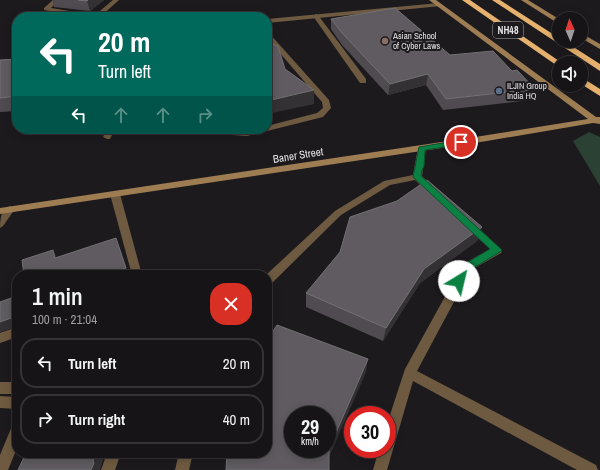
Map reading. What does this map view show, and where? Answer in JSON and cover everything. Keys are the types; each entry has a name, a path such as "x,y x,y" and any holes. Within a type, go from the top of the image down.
{"highway":[{"name":"NH48","path":"465,0 552,60"},
{"name":"NH48","path":"495,0 600,68"},
{"path":"588,85 600,93"}],"street":[{"path":"56,0 46,9 65,12"},
{"path":"102,12 116,0"},
{"path":"432,0 598,122"},
{"path":"524,0 552,18"},
{"path":"272,20 439,5"},
{"path":"316,16 363,81"},
{"path":"588,39 600,47"},
{"path":"272,40 326,102 327,108 320,115 272,127"},
{"name":"Baner Street","path":"5,210 598,122"},
{"path":"417,177 422,148"},
{"path":"417,177 440,198"},
{"path":"272,276 338,213 387,183 417,177"},
{"path":"115,194 136,270"},
{"path":"0,224 5,210"},
{"path":"396,418 409,374 466,267 497,250 463,218"},
{"path":"0,338 12,334"},
{"path":"409,374 590,470"},
{"path":"0,388 12,388"},
{"path":"0,402 12,403"},
{"path":"1,470 12,442"},
{"path":"108,470 112,458"},
{"path":"182,470 185,458"},
{"path":"380,470 384,458"}],"green space":[{"path":"589,132 600,137 600,186 573,141"}],"building":[{"path":"395,8 450,55 493,51 512,71 517,70 535,89 446,99 428,74 390,84 331,19"},
{"path":"272,44 278,46 285,69 314,90 272,100"},
{"path":"12,59 12,96 0,98 0,60"},
{"path":"427,180 482,227 424,269 386,328 306,293 340,252 350,217 397,201"},
{"path":"116,238 126,268 120,270 23,270 22,260 53,250 55,258"},
{"path":"12,298 12,318 0,322 0,302"},
{"path":"277,325 368,359 348,406 344,406 344,414 336,433 336,406 284,406 284,458 329,458 329,470 226,470 227,458 272,458 272,332"},
{"path":"24,458 94,458 91,470 18,470"}],"place":[{"name":"Asian School of Cyber Laws","path":"385,41"},
{"name":"ILJIN Group India HQ","path":"499,91"}],"route":[{"path":"459,281 466,267 497,250 417,177 422,148 461,142"}]}
